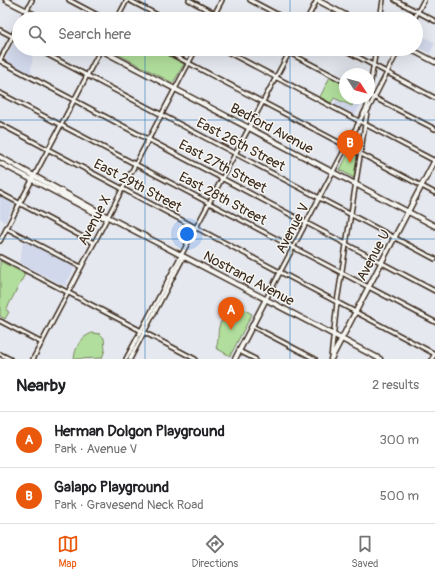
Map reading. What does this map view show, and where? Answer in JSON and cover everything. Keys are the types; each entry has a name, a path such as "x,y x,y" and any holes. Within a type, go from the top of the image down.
{"main road":[{"path":"6,0 30,12"},
{"path":"317,0 340,12"},
{"name":"Bedford Avenue","path":"113,56 435,226"},
{"path":"423,56 435,62"},
{"name":"Nostrand Avenue","path":"0,158 108,217 380,359"},
{"name":"Avenue U","path":"331,359 435,161"},
{"name":"Nostrand Avenue","path":"0,163 33,177"},
{"name":"Avenue V","path":"235,359 266,300"}],"street":[{"path":"26,10 32,0"},
{"path":"69,0 92,12"},
{"path":"121,12 128,0 151,12"},
{"path":"190,0 211,12"},
{"path":"216,12 222,0"},
{"path":"250,0 273,12"},
{"path":"311,12 317,0"},
{"path":"381,12 383,0"},
{"path":"395,0 418,12 424,0"},
{"path":"423,15 435,21"},
{"path":"0,30 12,36"},
{"path":"0,61 12,38"},
{"name":"East 26th Street","path":"50,56 435,259"},
{"path":"0,241 96,56"},
{"path":"176,56 435,193"},
{"name":"Avenue X","path":"33,359 192,56"},
{"path":"235,56 435,161"},
{"path":"126,359 179,258 182,256 210,204 287,56"},
{"path":"299,56 339,79"},
{"path":"357,56 435,98"},
{"path":"373,68 375,56"},
{"path":"375,95 395,56"},
{"name":"East 27th Street","path":"0,61 435,291"},
{"name":"East 28th Street","path":"0,93 435,322"},
{"path":"375,98 435,129"},
{"name":"Avenue V","path":"266,300 360,122 367,104"},
{"path":"331,359 341,273 364,124 371,104"},
{"name":"East 29th Street","path":"0,124 435,354"},
{"path":"0,193 94,243"},
{"path":"6,228 81,268"},
{"path":"0,257 195,359"},
{"path":"0,321 42,343"},
{"path":"252,326 315,359"},
{"path":"130,359 142,331"},
{"path":"239,351 255,359"},
{"path":"0,354 10,359"},
{"path":"432,359 435,354"}],"shaded area":[{"path":"423,36 435,43 430,53 423,50"},
{"path":"12,47 12,56 32,56 31,74 5,60"},
{"path":"337,100 339,101 339,104 361,104 355,115 334,104"},
{"path":"0,196 14,204 5,222 0,218"},
{"path":"23,240 75,267 65,286 20,263"}],"green space":[{"path":"121,56 169,56 184,64 173,83"},
{"path":"330,77 339,82 339,100 334,98 331,103 320,97"},
{"path":"349,152 357,155 354,178 340,170"},
{"path":"0,261 25,274 6,310 9,312 5,319 0,316"},
{"path":"238,306 252,314 230,356 216,348 219,328 221,322"},
{"path":"92,333 100,334 104,338 105,350 102,358 74,359 79,343"}],"place":[{"name":"Galapo Playground","path":"350,163"},
{"name":"Herman Dolgon Playground","path":"231,330"}]}
